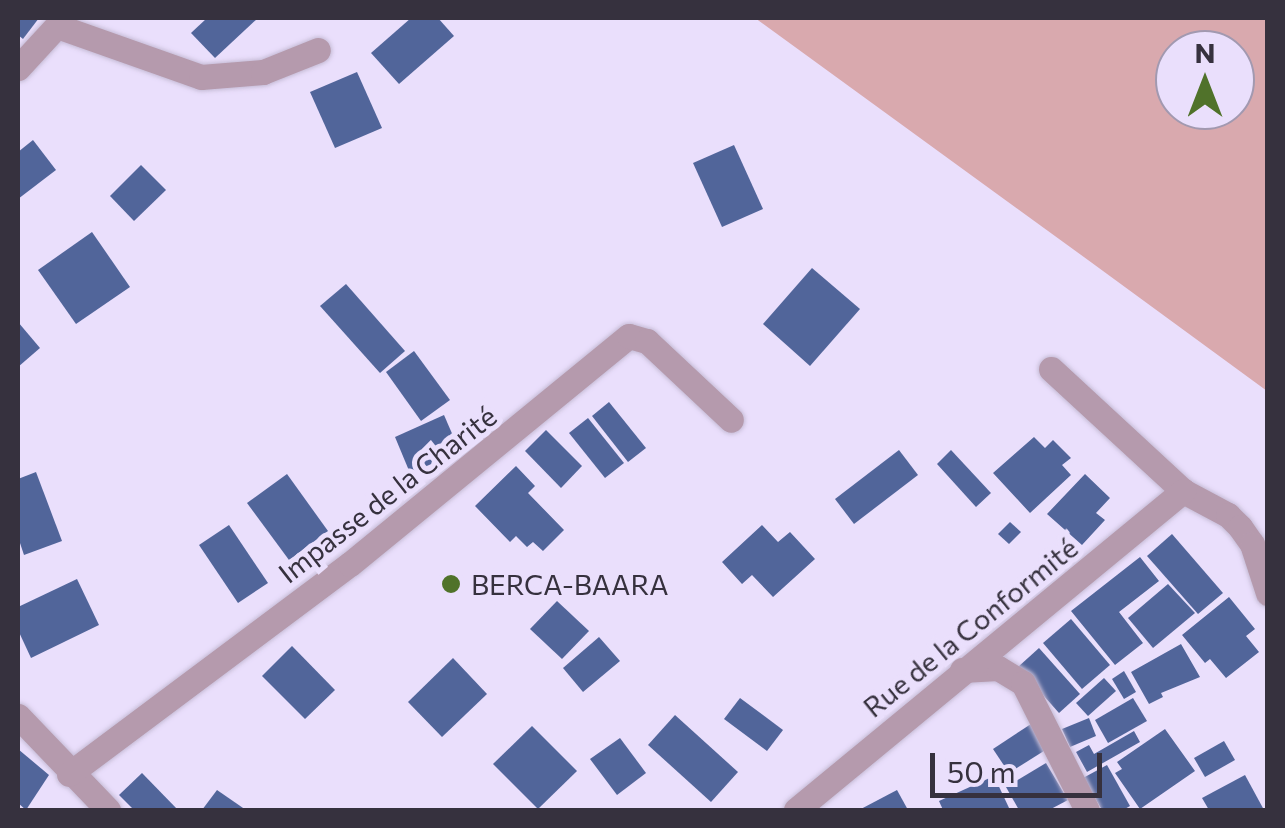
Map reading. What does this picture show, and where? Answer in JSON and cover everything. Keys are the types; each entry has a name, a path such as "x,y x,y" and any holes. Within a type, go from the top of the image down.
{"street":[{"path":"18,68 61,22 201,76 263,72 318,50"},
{"name":"Impasse de la Charité","path":"69,774 350,564 630,336 646,340 731,420"},
{"path":"1051,369 1183,492 1228,515 1240,527 1252,544 1268,594"},
{"name":"Rue de la Conformité","path":"796,810 1183,492"},
{"path":"962,670 998,668 1024,682 1087,810"},
{"path":"18,716 69,774 108,810"}],"shaded area":[{"path":"755,18 1267,18 1267,391"}],"building":[{"path":"18,18 39,18 23,39 18,35"},
{"path":"207,18 258,18 215,58 191,33"},
{"path":"411,18 438,18 454,36 399,84 371,53"},
{"path":"357,72 382,128 335,148 310,92"},
{"path":"33,140 56,170 18,199 18,152"},
{"path":"734,145 763,209 722,227 693,163"},
{"path":"141,165 166,190 134,221 110,196"},
{"path":"92,232 130,287 76,324 38,270"},
{"path":"812,268 860,309 810,366 763,324"},
{"path":"346,284 405,351 380,373 320,306"},
{"path":"18,322 40,348 18,367"},
{"path":"414,351 450,400 421,421 386,372"},
{"path":"609,402 646,448 628,462 592,416"},
{"path":"444,415 460,452 410,473 395,437"},
{"path":"588,418 624,463 605,478 569,433"},
{"path":"546,430 582,466 561,488 525,451"},
{"path":"1034,437 1045,448 1053,440 1071,458 1062,465 1071,475 1030,513 993,473"},
{"path":"899,450 918,475 854,524 835,499"},
{"path":"951,450 991,493 976,507 937,464"},
{"path":"516,466 535,486 528,493 564,530 543,551 533,542 527,547 516,536 510,542 475,506"},
{"path":"36,472 62,541 24,555 18,537 18,479"},
{"path":"287,474 328,531 289,560 247,503"},
{"path":"1085,474 1110,498 1096,513 1105,520 1082,545 1047,514"},
{"path":"1010,522 1021,532 1009,544 998,534"},
{"path":"229,525 268,583 238,603 199,545"},
{"path":"762,525 778,542 790,532 815,559 773,597 752,575 742,584 722,562"},
{"path":"1172,534 1223,593 1198,614 1147,556"},
{"path":"1140,557 1159,581 1119,612 1143,643 1115,665 1071,611"},
{"path":"77,579 99,625 31,658 18,630 18,607"},
{"path":"1168,584 1195,613 1153,648 1128,618"},
{"path":"1229,597 1255,629 1246,636 1259,652 1226,678 1210,659 1205,663 1182,635"},
{"path":"557,601 589,631 562,659 530,629"},
{"path":"1071,619 1110,665 1082,689 1043,643"},
{"path":"599,637 620,661 583,692 563,668"},
{"path":"1181,644 1200,677 1161,693 1163,697 1149,704 1131,672"},
{"path":"292,646 335,690 305,719 262,676"},
{"path":"1039,648 1080,694 1059,713 1018,667"},
{"path":"453,658 487,694 442,737 408,702"},
{"path":"1124,671 1136,692 1124,699 1112,679"},
{"path":"1104,678 1116,691 1088,716 1076,703"},
{"path":"740,698 783,730 767,751 724,719"},
{"path":"1133,698 1147,721 1108,743 1095,720"},
{"path":"675,715 738,772 711,802 648,745"},
{"path":"1089,718 1096,736 1070,747 1062,729"},
{"path":"1031,724 1047,749 1009,773 993,749"},
{"path":"532,726 577,771 538,809 493,764"},
{"path":"1165,729 1195,771 1140,809 1115,773 1122,769 1117,762"},
{"path":"1134,731 1140,742 1087,772 1076,752 1089,745 1094,754"},
{"path":"620,738 646,773 617,795 590,759"},
{"path":"1224,741 1235,760 1205,777 1194,758"},
{"path":"18,749 49,775 26,810 18,803"},
{"path":"1046,763 1068,800 1049,810 1019,810 1006,787"},
{"path":"1107,765 1130,806 1123,810 1102,810 1083,778"},
{"path":"142,773 178,810 134,810 119,795"},
{"path":"1245,775 1264,810 1209,810 1202,798"},
{"path":"994,776 1010,810 943,810 939,801"},
{"path":"217,790 246,810 202,810"},
{"path":"897,790 908,810 859,810"}],"place":[{"name":"BERCA-BAARA","path":"451,584"}]}
